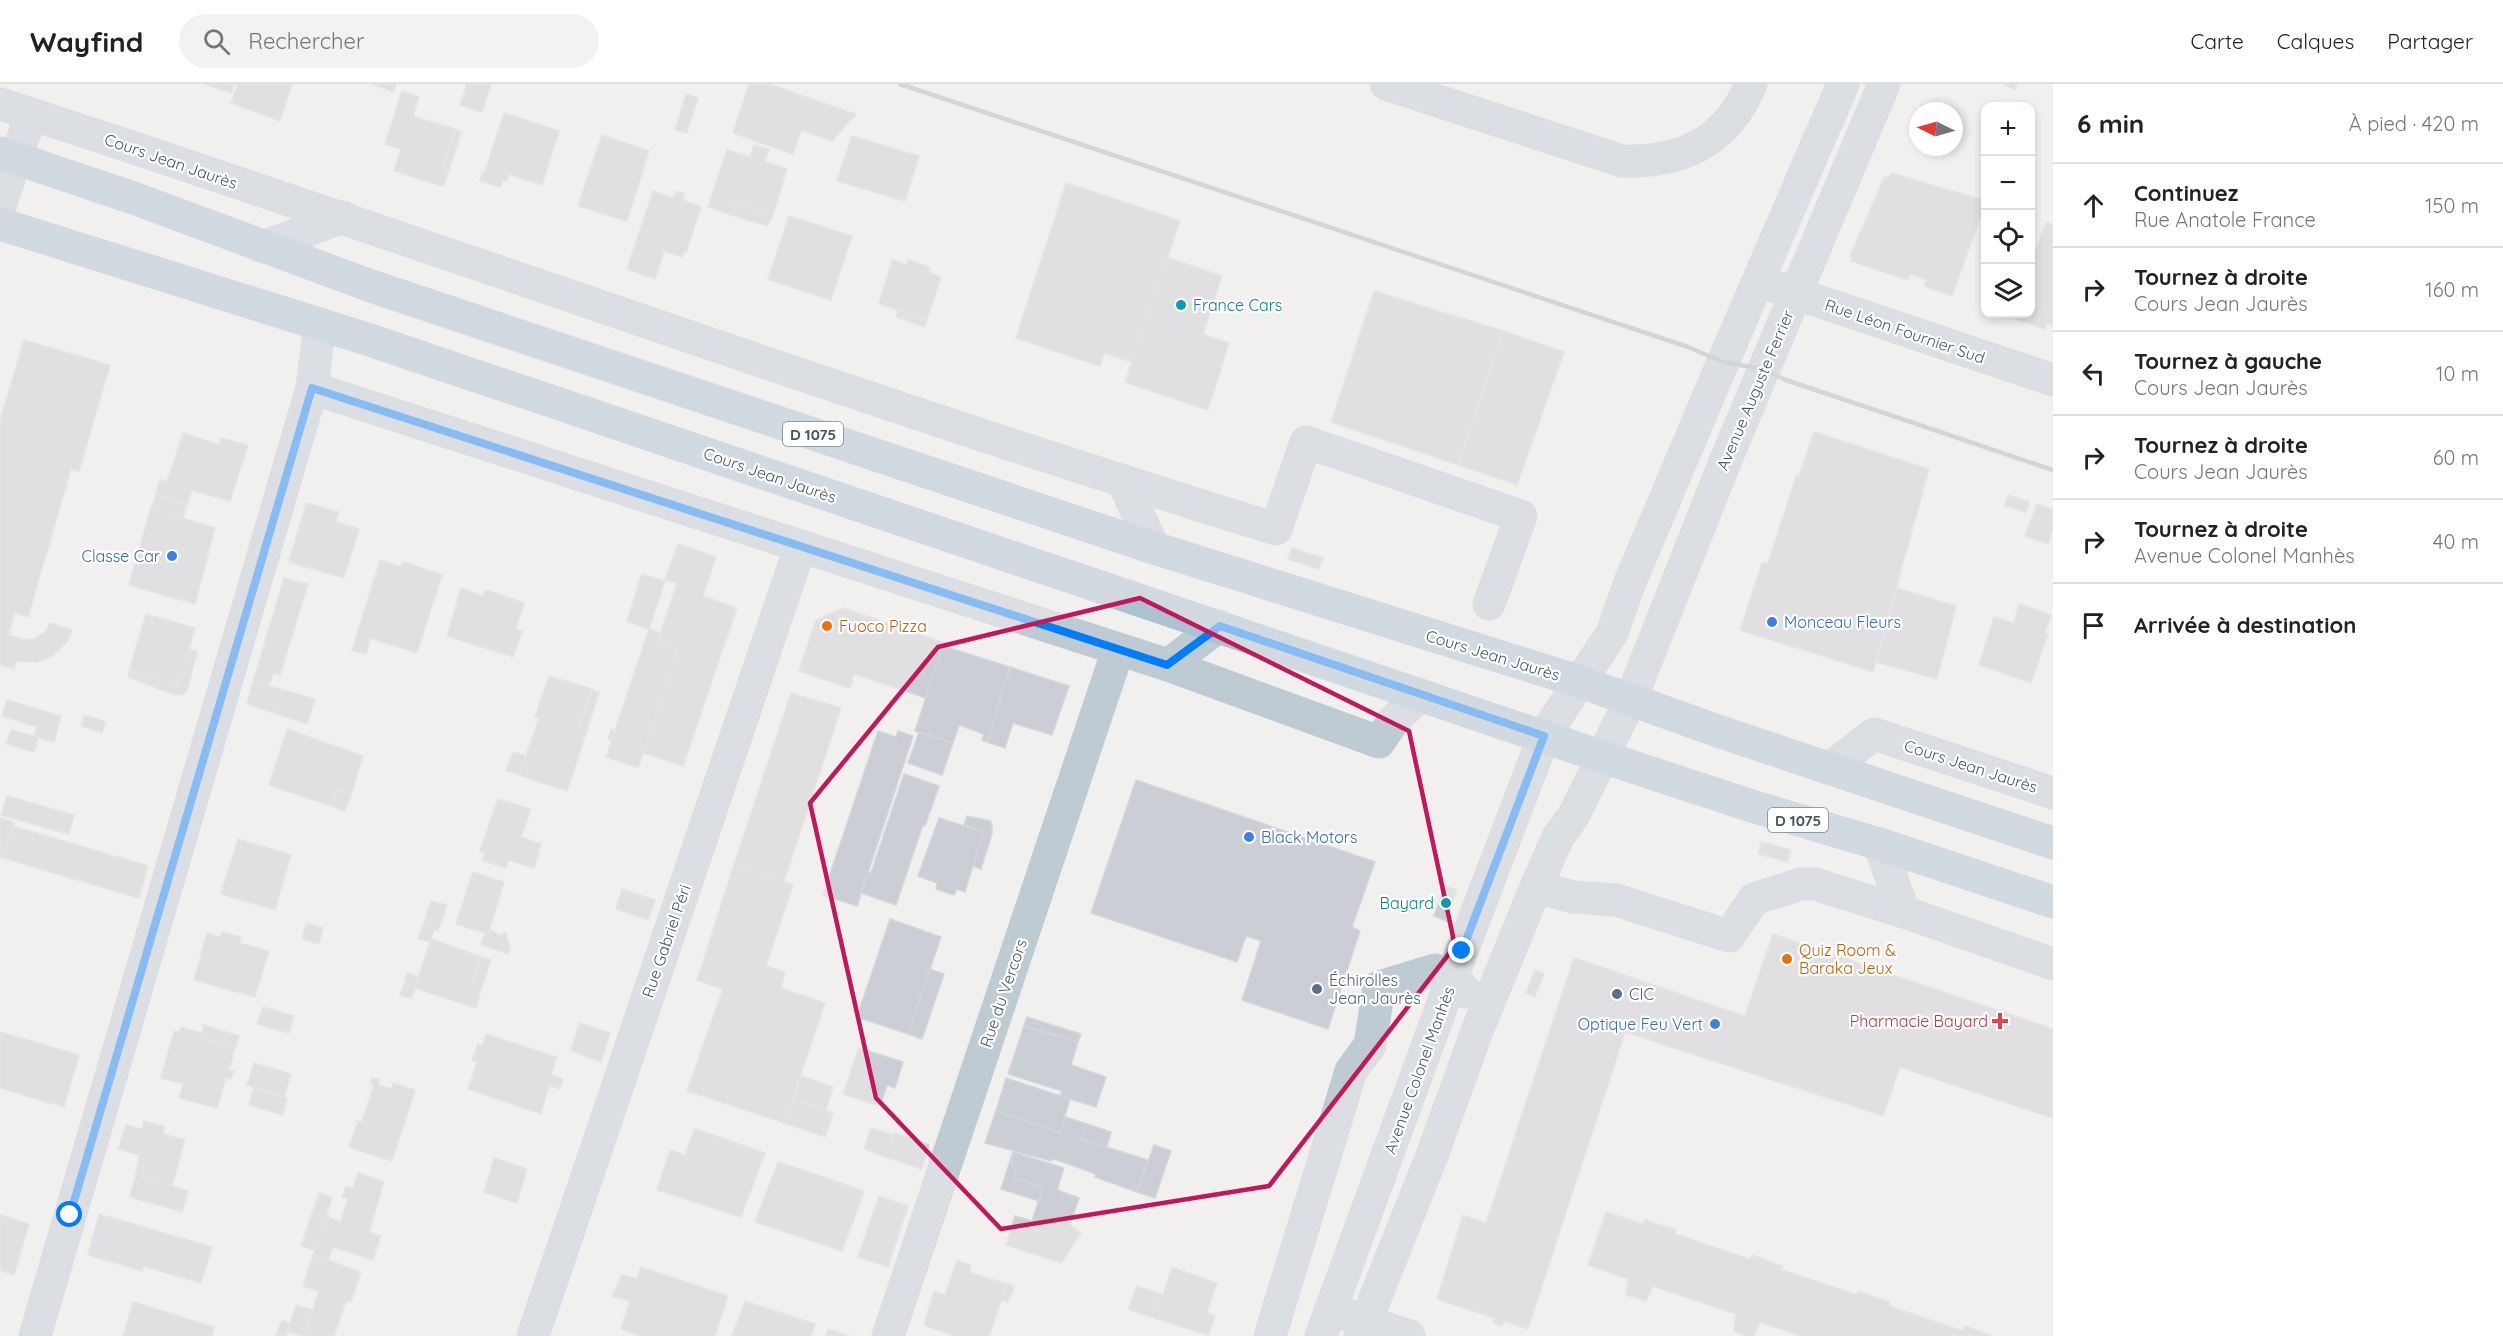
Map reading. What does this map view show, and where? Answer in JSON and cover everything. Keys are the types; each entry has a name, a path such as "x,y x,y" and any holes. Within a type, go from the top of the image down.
{"main road":[{"name":"Cours Jean Jaurès","path":"8,156 136,199 371,286 1154,548 1578,681 1829,769 2053,843"},
{"name":"Cours Jean Jaurès","path":"0,224 320,324 1603,757 1755,807 1879,844 2053,902"}],"street":[{"path":"1386,84 1622,161 1650,162 1688,153 1717,133 1743,104 1751,84"},
{"path":"1578,681 1612,633 1630,582 1843,84"},
{"name":"Avenue Auguste Ferrier","path":"1603,757 1631,699 1726,457 1884,84"},
{"name":"Cours Jean Jaurès","path":"0,104 343,217 891,405 1123,482 1276,529 1306,442 1521,516 1489,604"},
{"path":"0,206 8,156 31,114"},
{"path":"263,247 343,217"},
{"name":"Rue Léon Fournier Sud","path":"1758,281 2053,380"},
{"path":"35,1336 312,388 320,324"},
{"path":"312,388 1167,665 1379,742 1394,720 1421,695"},
{"path":"1123,482 1154,548"},
{"name":"Rue Gabriel Péri","path":"533,1336 800,547"},
{"path":"1167,665 1220,626"},
{"name":"Rue du Vercors","path":"888,1336 1118,650"},
{"name":"Avenue Colonel Manhès","path":"1326,1322 1452,978 1544,736 1578,681"},
{"name":"Cours Jean Jaurès","path":"1829,769 1874,734 2053,793"},
{"path":"1362,1328 1433,1153 1477,1031 1536,887 1558,837 1574,815 1603,757"},
{"path":"1879,844 1904,912"},
{"path":"1536,887 1573,897 1616,900 1729,936 1754,899 1801,884 1815,884 1904,912 2053,964"},
{"path":"1270,1336 1351,1071 1370,1045 1379,987 1435,970 1452,978 1466,989 1466,1010 1414,1143 1415,1196"},
{"path":"1326,1322 1409,1336"}],"highlighted area":[{"path":"1140,598 1409,731 1455,946 1269,1186 1001,1229 876,1098 810,803 938,647"}],"building":[{"path":"205,84 234,84 231,93"},
{"path":"238,84 292,84 280,121 231,103"},
{"path":"372,84 396,84 393,92"},
{"path":"467,84 491,84 482,112 460,105"},
{"path":"749,84 768,84 856,114 832,141 801,130 793,154 733,133"},
{"path":"2003,84 2017,84 2015,89"},
{"path":"402,91 419,97 413,116 455,129 443,169 449,170 443,186 394,171 401,149 385,144"},
{"path":"686,94 698,98 687,133 675,130"},
{"path":"504,113 559,131 542,185 509,174 507,181 503,180 500,187 480,181"},
{"path":"455,129 461,132 449,170 443,169"},
{"path":"602,135 649,151 627,221 578,206"},
{"path":"852,136 919,156 905,201 837,181"},
{"path":"754,145 769,149 765,162 787,169 773,215 735,202 731,215 708,207 727,150 750,157"},
{"path":"1891,173 1981,200 1981,215 1952,296 1924,286 1927,280 1910,274 1908,280 1851,261 1850,256 1885,176 1889,178"},
{"path":"1066,183 1180,221 1132,362 1104,353 1100,366 1016,338"},
{"path":"653,191 673,198 676,191 684,194 683,200 701,207 686,253 683,253 682,257 664,251 655,279 627,269"},
{"path":"735,202 773,215 767,226 731,215"},
{"path":"789,216 852,236 831,300 768,279"},
{"path":"2046,222 2053,225 2053,325 2046,323 2045,329 2015,318 2035,318 2035,252"},
{"name":"France Cars","path":"1166,257 1222,276 1203,334 1229,343 1208,410 1125,382"},
{"path":"892,260 907,265 908,260 930,267 929,272 941,277 927,319 879,304"},
{"path":"1374,291 1503,331 1458,465 1331,422"},
{"path":"898,310 927,319 925,327 896,317"},
{"path":"1503,331 1564,352 1517,485 1458,465"},
{"path":"24,340 110,365 79,471 71,469 28,617 15,613 8,635 24,640 34,639 45,632 50,623 72,630 66,643 52,656 37,662 16,661 14,669 0,665 0,421"},
{"path":"1814,432 1929,469 1873,672 1740,630 1762,563 1768,564 1796,476 1799,476"},
{"path":"183,433 219,445 221,438 248,445 230,501 192,490 187,505 156,495 160,479 167,482"},
{"path":"156,495 187,505 183,518 151,508"},
{"path":"2008,495 2029,502 2026,512 2005,506"},
{"path":"306,503 339,512 336,522 359,529 344,578 289,562"},
{"path":"2037,504 2053,510 2053,529 2048,544 2025,536"},
{"name":"Classe Car","path":"151,508 215,528 195,604 129,585"},
{"path":"678,544 716,557 703,596 737,608 683,766 643,753 678,649 657,643 677,583 665,580"},
{"path":"1292,548 1323,558 1319,569 1288,559"},
{"path":"380,560 401,567 403,562 442,575 417,653 370,638 366,654 352,650"},
{"path":"642,574 665,581 649,629 627,621"},
{"path":"284,578 308,584 280,675 273,673 269,686 253,682"},
{"path":"461,588 483,596 486,590 524,603 516,629 522,631 513,657 447,636"},
{"path":"1897,588 1956,606 1937,679 1876,662"},
{"path":"2019,604 2051,615 2045,633 2048,634 2031,683 1979,665 1994,617 2014,623"},
{"path":"843,608 945,643 926,698 854,674 850,688 799,671 816,620"},
{"path":"146,614 195,628 179,684 129,671"},
{"path":"649,629 660,633 657,643 678,649 638,768 606,757"},
{"path":"943,646 1010,667 987,742 982,740 984,734 959,725 953,743 915,731"},
{"path":"189,649 197,652 188,688 184,694 175,695 128,677 129,671 179,684"},
{"path":"1010,667 1069,686 1052,735 1013,723 1005,748 987,742"},
{"path":"549,676 592,689 579,727 587,730 567,791 519,775 539,718 535,717"},
{"path":"253,682 283,690 276,714 247,704"},
{"path":"283,690 315,699 307,724 276,714"},
{"path":"592,690 599,693 587,730 579,727"},
{"path":"791,693 841,708 784,882 734,865"},
{"path":"7,700 61,716 54,742 34,736 37,727 2,716"},
{"path":"84,715 106,722 102,733 81,726"},
{"path":"287,729 363,756 351,795 336,790 332,806 269,785"},
{"path":"611,729 615,731 612,740 608,739"},
{"path":"11,730 39,737 34,752 6,744"},
{"path":"878,731 896,737 898,731 913,736 857,906 823,895"},
{"path":"919,732 953,743 942,775 908,763"},
{"path":"513,752 526,756 519,775 506,771"},
{"path":"904,774 939,786 896,905 861,893 868,872 871,873"},
{"path":"1136,780 1375,862 1352,927 1360,931 1328,1029 1242,1000 1261,941 1246,936 1237,962 1091,913"},
{"path":"336,790 351,795 345,811 332,806"},
{"path":"7,796 74,815 69,834 1,815"},
{"path":"498,799 531,809 521,837 541,844 534,868 508,860 506,868 483,861 485,853 480,851"},
{"path":"967,816 990,821 992,825 992,834 981,869 973,866 983,832 964,825"},
{"path":"0,818 14,822 3,858 0,858"},
{"path":"939,818 983,832 965,892 957,889 954,895 936,889 937,883 918,876"},
{"path":"13,826 148,866 139,898 3,858"},
{"path":"238,839 291,855 275,910 221,894"},
{"path":"1761,842 1791,850 1787,862 1758,854"},
{"path":"734,865 793,885 766,966 785,972 781,988 825,1003 784,1123 687,1091 723,989 697,980"},
{"path":"473,872 504,882 488,934 456,924"},
{"name":"Bayard","path":"1445,886 1457,890 1446,921 1434,916"},
{"path":"622,889 655,900 648,920 616,909"},
{"path":"431,901 447,905 438,931 423,926"},
{"path":"890,919 941,937 908,1034 857,1017"},
{"path":"306,923 323,928 319,944 302,939"},
{"path":"423,926 434,930 430,942 418,939"},
{"path":"490,930 501,935 506,933 510,949 508,954 481,945 485,933 488,934"},
{"path":"222,932 241,937 240,943 269,951 255,997 194,980 207,933 220,937"},
{"path":"1773,934 2053,1029 2053,1118 1900,1067 1883,1116 1625,1032 1528,1329 1504,1321 1502,1326 1493,1323 1495,1318 1437,1299 1463,1215 1486,1223 1574,958 1745,1016"},
{"path":"431,939 481,957 473,983 482,987 476,1008 415,988"},
{"path":"481,957 491,960 482,987 473,983"},
{"path":"930,969 944,974 922,1039 908,1034"},
{"path":"1535,970 1544,974 1535,996 1526,993"},
{"path":"407,973 419,977 415,988 404,985"},
{"path":"404,985 415,988 411,998 400,995"},
{"path":"263,1007 294,1016 289,1033 257,1024"},
{"path":"1027,1017 1081,1034 1078,1042 1024,1026"},
{"path":"579,1023 610,1033 601,1062 571,1051"},
{"path":"204,1025 239,1036 235,1048 202,1039"},
{"path":"1024,1026 1078,1042 1071,1065 1106,1077 1096,1107 1060,1096 1062,1091 1008,1074"},
{"path":"181,1027 204,1034 202,1039 235,1048 229,1070 234,1071 231,1079 226,1078 217,1108 179,1098 183,1084 161,1078 174,1031 179,1033"},
{"path":"0,1032 79,1055 64,1107 0,1088"},
{"path":"486,1034 557,1057 551,1075 563,1079 560,1089 549,1085 541,1114 468,1089 477,1062 472,1060 478,1044 482,1046"},
{"path":"859,1048 903,1062 895,1088 887,1085 880,1106 843,1094"},
{"path":"254,1063 291,1074 284,1097 247,1085"},
{"path":"801,1076 833,1087 826,1110 793,1099"},
{"path":"372,1078 380,1080 378,1085 392,1089 393,1083 415,1090 392,1161 349,1147 358,1121 362,1122 374,1085 371,1084"},
{"path":"1006,1078 1070,1099 1060,1133 996,1111"},
{"path":"254,1088 287,1098 283,1115 249,1105"},
{"path":"793,1099 833,1113 825,1137 784,1123"},
{"path":"996,1111 1060,1133 1065,1117 1087,1124 1081,1139 1148,1160 1137,1192 1054,1159 1051,1161 985,1143"},
{"path":"144,1121 164,1126 163,1134 185,1140 172,1186 141,1177 144,1165 138,1164 139,1155 118,1149 126,1125 142,1129"},
{"path":"1087,1124 1111,1132 1107,1147 1081,1139"},
{"path":"871,1128 893,1135 885,1157 864,1149"},
{"path":"695,1129 765,1153 741,1217 657,1190 670,1150 685,1155"},
{"path":"894,1133 929,1145 921,1169 885,1157"},
{"path":"1154,1145 1171,1151 1155,1198 1137,1192"},
{"path":"1013,1152 1064,1168 1057,1190 1079,1198 1070,1225 1081,1233 1061,1263 1006,1245 1015,1216 1032,1221 1043,1187 1016,1178 1011,1158"},
{"path":"494,1158 527,1169 517,1203 484,1192"},
{"path":"1011,1158 1016,1178 1043,1187 1039,1201 1001,1189"},
{"path":"778,1162 864,1191 842,1251 755,1222"},
{"path":"138,1164 144,1165 141,1177 188,1191 182,1212 130,1197"},
{"path":"358,1173 384,1182 369,1232 381,1236 373,1260 333,1247 328,1261 313,1255 327,1216 341,1222 348,1199 342,1197 346,1187 353,1188"},
{"path":"319,1193 332,1198 315,1250 301,1246"},
{"path":"879,1196 908,1206 888,1267 858,1257"},
{"path":"1606,1212 1643,1224 1645,1220 1677,1230 1675,1234 1749,1259 1752,1255 1783,1266 1782,1270 1857,1295 1858,1291 1890,1302 1889,1306 1963,1331 1965,1326 1993,1336 1802,1336 1760,1322 1754,1336 1748,1336 1734,1331 1736,1314 1653,1286 1646,1301 1626,1295 1628,1279 1588,1265"},
{"path":"99,1214 212,1247 201,1283 143,1266 142,1271 88,1255"},
{"path":"0,1215 29,1224 14,1275 0,1270"},
{"path":"313,1255 361,1272 351,1302 346,1301 334,1336 304,1336 319,1291 303,1286"},
{"path":"957,1261 971,1265 969,1272 1007,1284 989,1336 955,1336 924,1325 934,1291 945,1295"},
{"path":"641,1267 728,1296 715,1336 642,1336 621,1329 630,1301 612,1296 622,1275 637,1279"},
{"path":"1172,1267 1217,1283 1207,1312 1215,1316 1208,1335 1151,1317 1159,1294 1163,1295"},
{"path":"1007,1284 1014,1286 1008,1302 1001,1300"},
{"path":"1137,1286 1159,1294 1151,1317 1128,1309"},
{"path":"745,1301 815,1324 811,1336 732,1336"},
{"path":"133,1302 214,1327 212,1336 123,1336"},
{"path":"296,1305 313,1310 304,1336 288,1332"},
{"path":"282,1320 290,1323 286,1336 276,1336"},
{"path":"828,1329 850,1336 826,1336"}],"railway":[{"path":"900,84 1688,347 1723,362 1763,369 1786,380 2053,470"}],"place":[{"name":"France Cars","path":"1181,305"},
{"name":"Classe Car","path":"172,556"},
{"name":"Monceau Fleurs","path":"1772,622"},
{"name":"Fuoco Pizza","path":"827,626"},
{"name":"Black Motors","path":"1249,837"},
{"name":"Bayard","path":"1446,903"},
{"name":"Quiz Room & Baraka Jeux","path":"1787,959"},
{"name":"Échirolles Jean Jaurès","path":"1317,989"},
{"name":"CIC","path":"1617,994"},
{"name":"Pharmacie Bayard","path":"2000,1021"},
{"name":"Optique Feu Vert","path":"1715,1024"}],"route":[{"path":"70,1215 312,388 1167,665 1220,626 1544,736 1462,951"}]}
